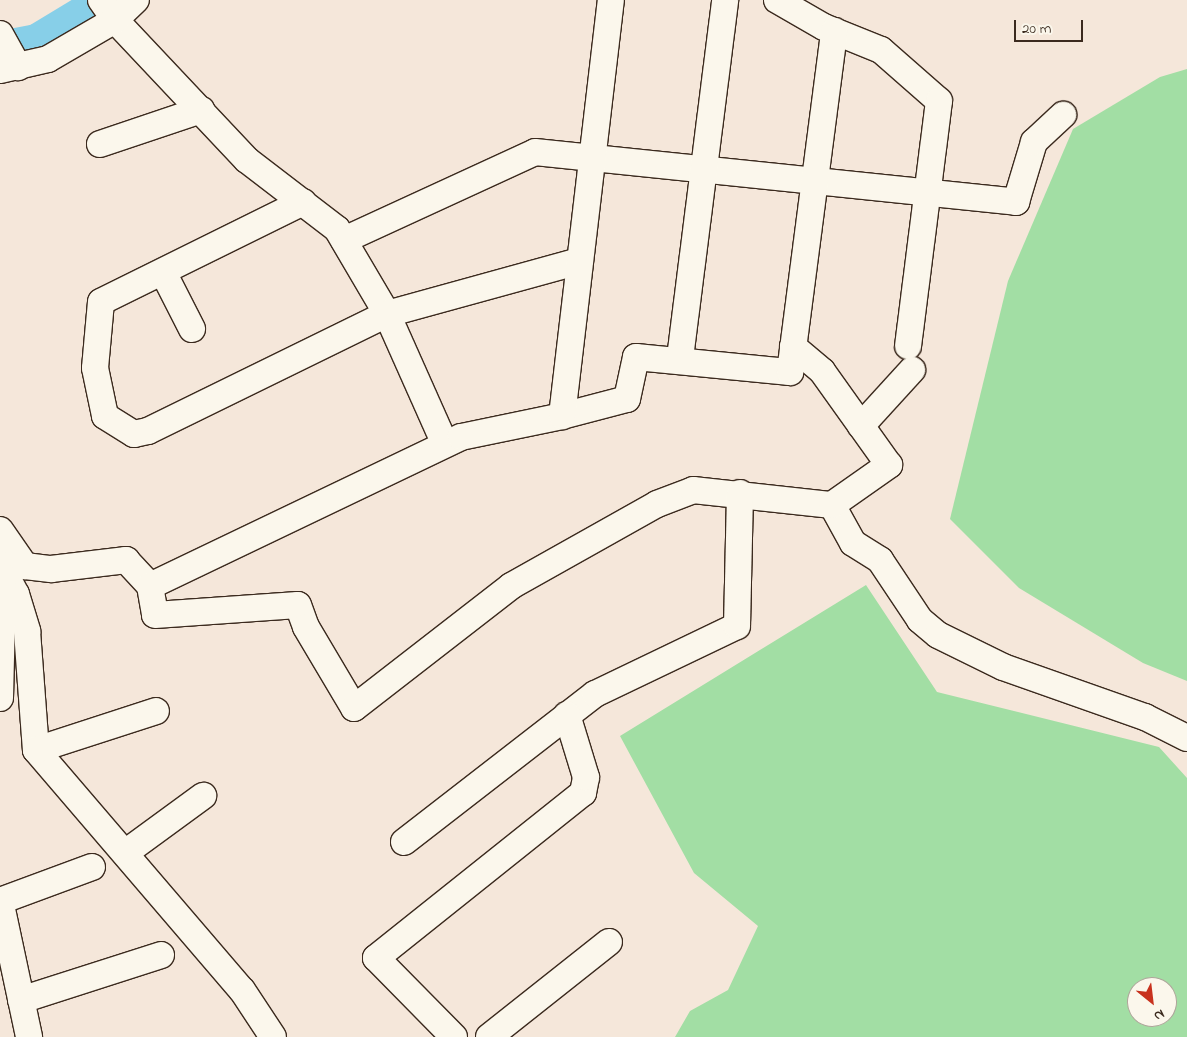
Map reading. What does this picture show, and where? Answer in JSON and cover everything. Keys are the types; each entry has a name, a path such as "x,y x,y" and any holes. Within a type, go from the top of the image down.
{"street":[{"path":"0,34 9,69 48,59 108,10 136,0"},
{"path":"562,416 611,0"},
{"path":"680,358 705,170 724,0"},
{"path":"777,0 834,31 880,50 939,101 925,191 910,358 861,426"},
{"path":"108,10 247,160 337,229 387,314 445,444"},
{"path":"150,586 445,444 627,399 636,357 680,358 790,372 834,31"},
{"path":"100,144 200,110"},
{"path":"344,240 535,152 925,191 1016,202 1034,142 1063,115"},
{"path":"303,202 101,302 98,312 95,368 105,416 134,434 387,314 580,261"},
{"path":"163,272 192,329"},
{"path":"0,530 24,566 51,568 126,560 150,586 155,615 298,605 306,627 354,708 511,586 657,504 693,490 832,505 889,465 822,371 793,346"},
{"path":"404,842 595,694 738,626 740,494"},
{"path":"832,505 853,542 880,560 920,620 938,635 1003,667 1145,717 1187,738"},
{"path":"0,698 2,567"},
{"path":"2,567 27,631 36,750 242,990 273,1037"},
{"path":"36,750 156,711"},
{"path":"454,1037 376,958 583,793 586,777 566,715"},
{"path":"125,853 203,796"},
{"path":"29,1037 0,901 92,866"},
{"path":"489,1037 609,942"},
{"path":"21,1000 161,955"}],"green space":[{"path":"1187,69 1187,681 1143,663 1019,588 950,519 1008,281 1073,129 1160,77"},
{"path":"866,585 937,692 1159,747 1187,778 1187,1037 675,1037 690,1011 728,990 758,926 694,873 620,736"}],"waterway":[{"path":"0,51 37,44 110,0"}]}
